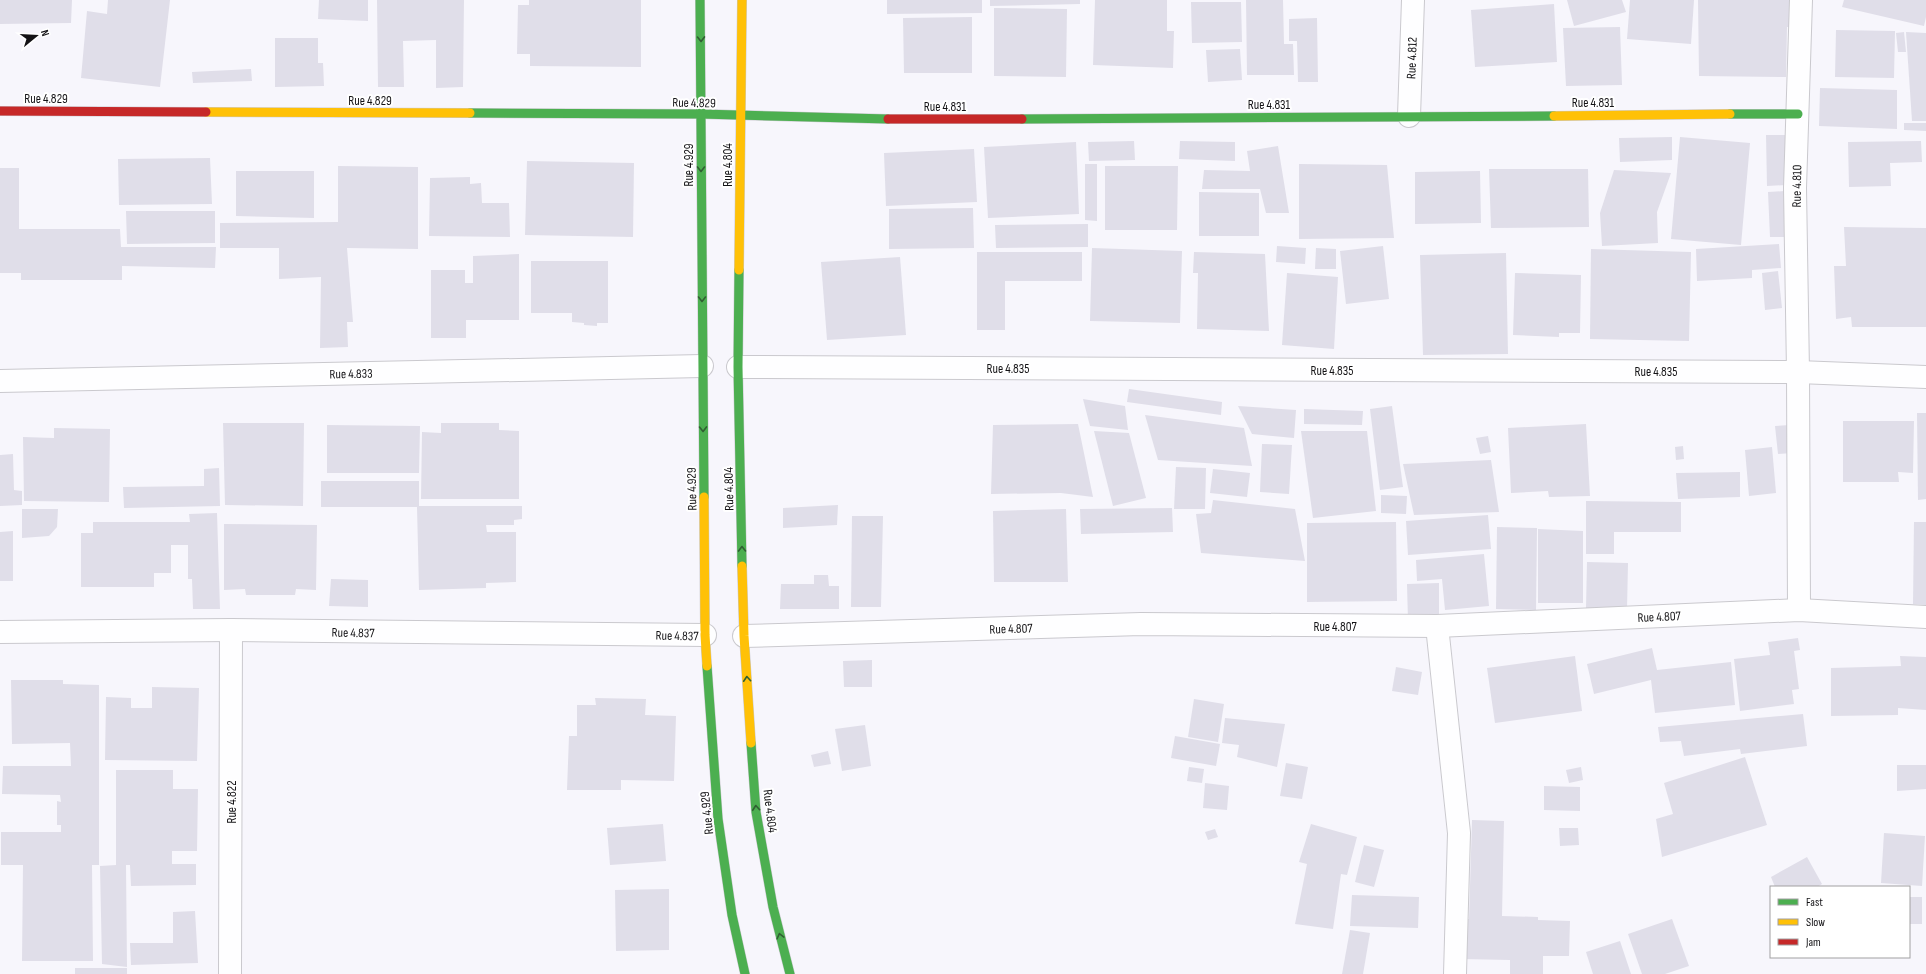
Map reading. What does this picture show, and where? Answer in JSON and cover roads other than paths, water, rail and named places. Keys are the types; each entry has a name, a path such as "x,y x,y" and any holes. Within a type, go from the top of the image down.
{"main road":[{"name":"Rue 4.929","path":"700,0 705,635 718,819 732,915 746,974"},
{"name":"Rue 4.804","path":"742,0 738,367 744,636 756,812 773,907 790,974"},
{"name":"Rue 4.829","path":"0,111 701,114 740,116"},
{"name":"Rue 4.831","path":"740,116 938,120 1798,114"}],"street":[{"name":"Rue 4.812","path":"1409,116 1413,0"},
{"name":"Rue 4.810","path":"1799,610 1798,372 1795,188 1801,0"},
{"name":"Rue 4.833","path":"0,381 702,366"},
{"name":"Rue 4.835","path":"738,367 1798,372 1926,377"},
{"name":"Rue 4.807","path":"744,636 1141,624 1437,626 1799,610 1926,617"},
{"path":"1437,626 1459,833 1455,974"},
{"name":"Rue 4.837","path":"0,632 231,630 705,635"},
{"name":"Rue 4.822","path":"230,974 231,630"}]}
